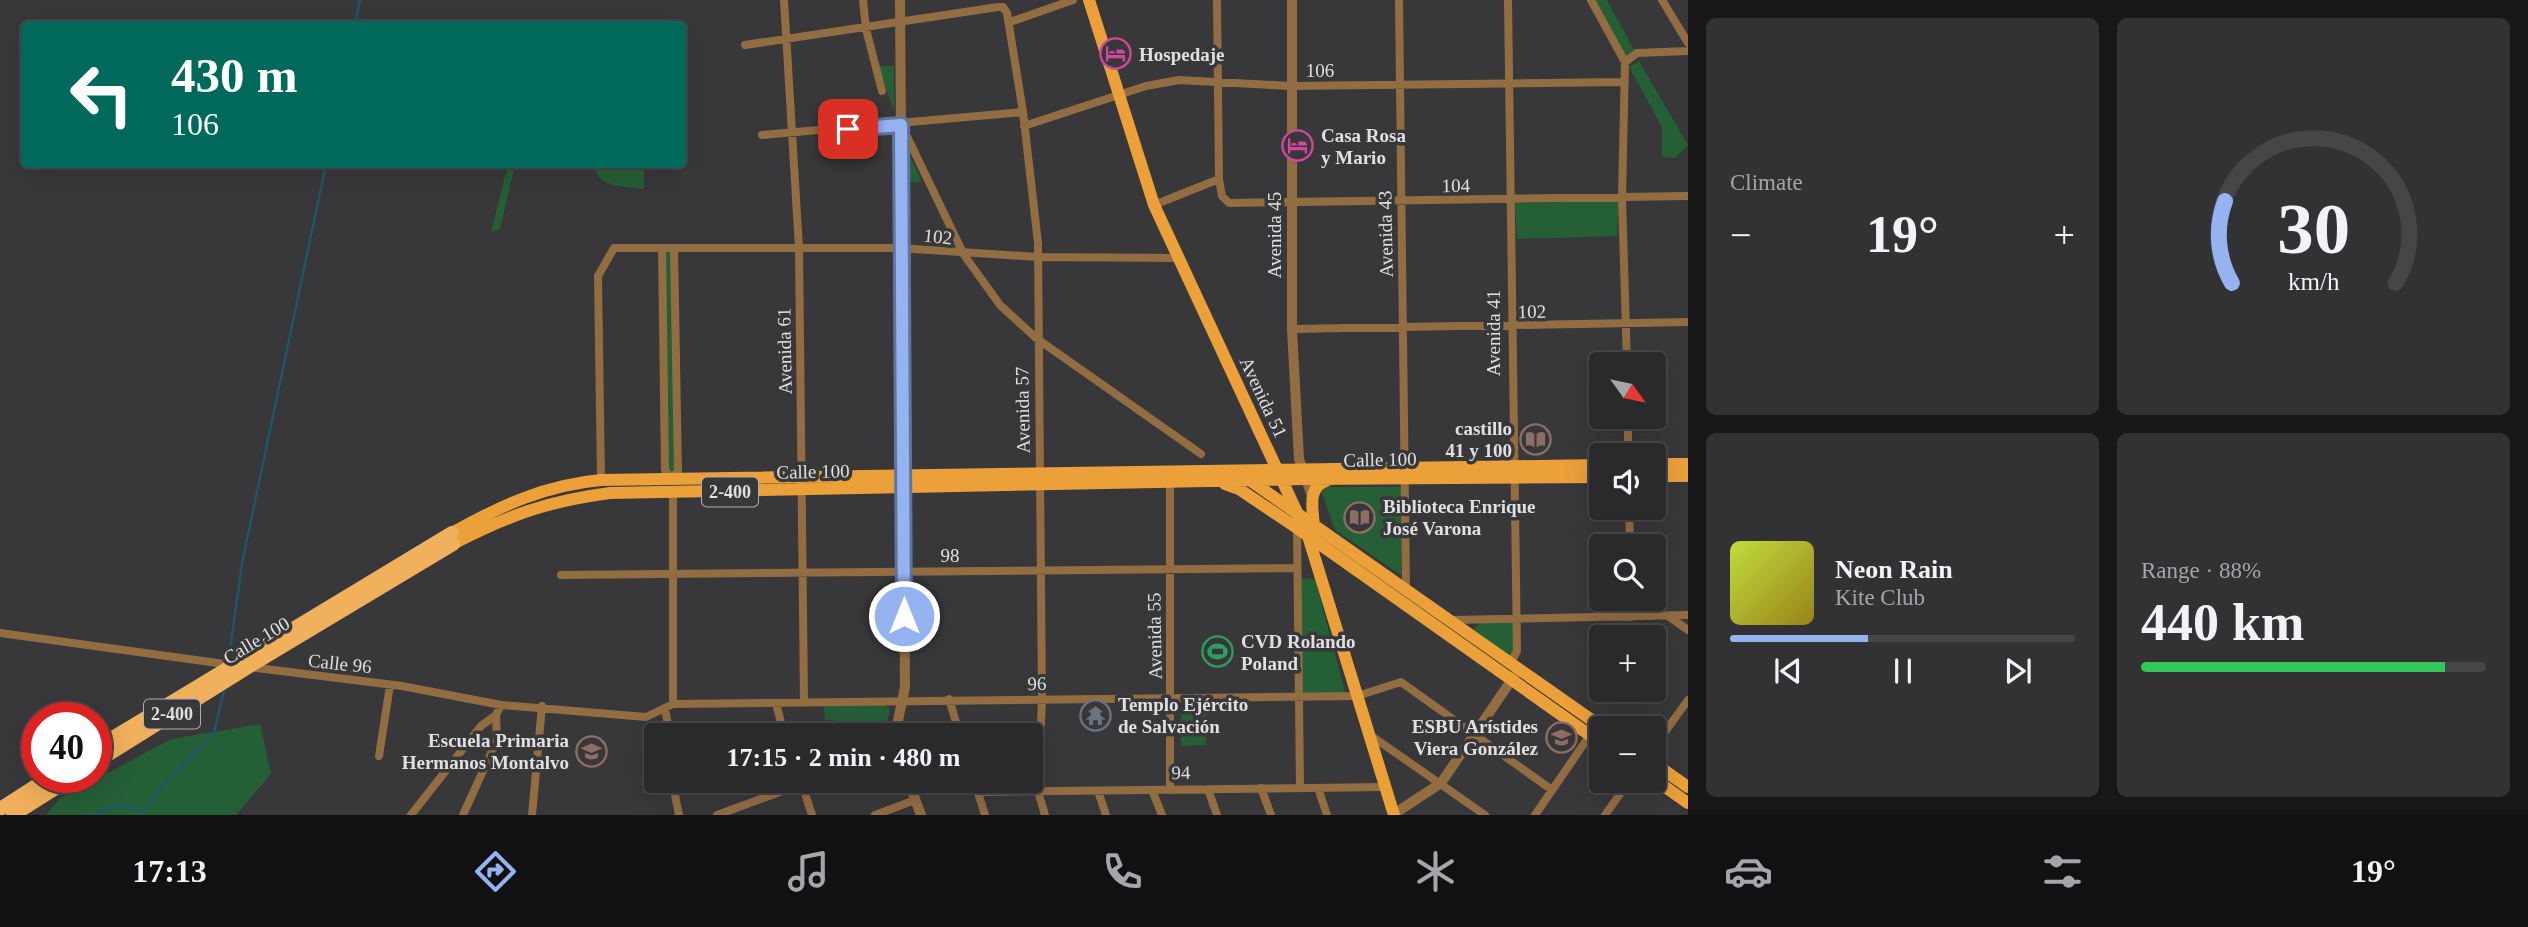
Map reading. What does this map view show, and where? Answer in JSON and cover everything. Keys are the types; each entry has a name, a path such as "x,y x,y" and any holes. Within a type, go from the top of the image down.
{"highway":[{"name":"Calle 100","path":"112,738 230,664 452,538"},
{"name":"Calle 100","path":"112,752 452,538"},
{"path":"0,809 25,793"},
{"path":"13,815 48,793"}],"main road":[{"name":"Avenida 51","path":"1088,0 1154,205 1280,475 1321,572 1394,814"},
{"path":"1235,472 1260,466 1266,446"},
{"path":"1666,464 1688,464"},
{"name":"Calle 100","path":"1513,472 1589,465"},
{"name":"Calle 100","path":"452,538 558,500 673,486 1039,480 1235,472 1280,475 1513,472 1589,476"},
{"path":"1235,472 1314,523 1406,590 1589,734"},
{"name":"Calle 100","path":"1304,474 1331,479 1404,472"},
{"name":"Calle 100","path":"1039,480 1170,482 1250,480 1280,475"},
{"path":"1666,476 1688,476"},
{"path":"1307,535 1314,523 1312,499 1321,483 1331,479"},
{"name":"Calle 100","path":"452,538 502,504 534,492 577,482 601,480 673,486"},
{"path":"1211,481 1239,489 1346,564 1589,719"},
{"path":"1312,499 1337,540"},
{"path":"1321,572 1331,561 1346,564"},
{"path":"1666,771 1688,787"},
{"path":"1666,787 1688,803"}],"street":[{"name":"Avenida 61","path":"784,0 799,248 804,702"},
{"path":"863,0 866,29 882,91"},
{"path":"897,723 905,687 900,0"},
{"path":"1010,22 1073,0"},
{"path":"1154,205 1219,178 1217,0"},
{"name":"Avenida 45","path":"1292,0 1292,329 1304,474 1312,499"},
{"name":"Avenida 43","path":"1399,0 1406,590"},
{"name":"Avenida 41","path":"1508,0 1517,651 1513,672"},
{"path":"1591,0 1625,62 1622,197 1627,352"},
{"path":"1662,0 1688,43"},
{"name":"Avenida 57","path":"900,23 1003,7 1010,22 1023,112 1038,257 1036,338 1041,723"},
{"path":"745,45 900,23"},
{"path":"1625,62 1637,53 1688,51"},
{"name":"106","path":"1024,126 1164,82 1217,81 1291,86 1623,82"},
{"path":"762,135 901,125 1023,112"},
{"path":"901,125 964,255 1000,305 1036,338 1201,454"},
{"name":"104","path":"1219,178 1225,201 1291,204 1688,196"},
{"name":"102","path":"601,480 598,276 611,250 900,247 964,255 1178,258"},
{"path":"662,248 665,470 673,486"},
{"path":"670,723 673,486 678,471 674,248"},
{"name":"102","path":"1292,329 1688,322"},
{"name":"Avenida 55","path":"1170,482 1170,790"},
{"path":"1300,788 1297,568 1307,535"},
{"name":"98","path":"561,575 1297,568"},
{"path":"1631,611 1631,617"},
{"path":"1667,615 1688,630"},
{"path":"1445,620 1688,615"},
{"name":"Calle 96","path":"0,633 390,685 501,705 542,706 646,717 669,707"},
{"path":"1394,814 1441,783 1474,737 1513,672"},
{"name":"96","path":"669,707 949,699 1357,695 1401,682 1471,731 1474,737"},
{"path":"379,756 390,685"},
{"path":"949,699 956,723"},
{"path":"1666,730 1688,700"},
{"path":"776,703 781,723"},
{"path":"411,815 481,726 496,715 501,705"},
{"path":"532,815 542,706"},
{"path":"463,815 497,740 496,715"},
{"path":"1368,734 1485,815"},
{"path":"1535,815 1589,736"},
{"path":"1474,737 1552,790"},
{"path":"1376,757 1379,749 1386,746"},
{"name":"94","path":"1043,790 1386,787"},
{"path":"1261,788 1271,815"},
{"path":"1318,788 1327,815"},
{"path":"1208,789 1217,815"},
{"path":"1152,790 1161,815"},
{"path":"1098,791 1106,815"},
{"path":"675,793 679,815"},
{"path":"717,815 773,793"},
{"path":"805,793 812,815"},
{"path":"913,793 921,815"},
{"path":"977,793 985,815"},
{"name":"Avenida 57","path":"1039,793 1045,815"},
{"path":"1605,815 1621,793"},
{"path":"874,815 915,800"}],"green space":[{"path":"1594,0 1607,0 1634,50 1625,58"},
{"path":"1639,61 1688,145 1675,158 1662,157 1662,127 1629,67"},
{"path":"878,66 894,66 894,111"},
{"path":"908,152 922,182 908,182"},
{"path":"507,168 514,168 500,229 491,232"},
{"path":"595,168 644,168 644,189 613,185 596,173"},
{"path":"1619,201 1617,236 1517,239 1515,203"},
{"path":"672,250 675,470 672,475 668,469 664,251"},
{"path":"1326,487 1401,487 1401,575 1335,530 1322,493"},
{"path":"1296,578 1315,579 1346,695 1298,695"},
{"path":"1514,622 1514,652 1510,658 1471,631 1480,623"},
{"name":"CVD Rolando Poland","path":"1211,637 1226,637 1226,667 1211,667"},
{"path":"884,705 890,709 887,723 872,723 825,720 824,706"},
{"path":"1181,707 1206,707 1206,745 1181,746"},
{"path":"260,724 271,774 236,815 46,815 59,799 70,793 112,793 112,771 171,739"}],"waterway":[{"path":"356,21 360,0"},
{"path":"230,650 242,563 325,168"},
{"path":"94,815 119,804 143,812 169,778 214,732 224,691"}],"place":[{"name":"Hospedaje","path":"1116,54"},
{"name":"Casa Rosa y Mario","path":"1298,146"},
{"name":"castillo 41 y 100","path":"1535,439"},
{"name":"Biblioteca Enrique José Varona","path":"1360,517"},
{"name":"CVD Rolando Poland","path":"1218,652"},
{"name":"Templo Ejército de Salvación","path":"1095,715"},
{"name":"ESBU Arístides Viera González","path":"1561,737"},
{"name":"Escuela Primaria Hermanos Montalvo","path":"592,751"}],"route":[{"path":"848,129 901,125 904,616"}]}
